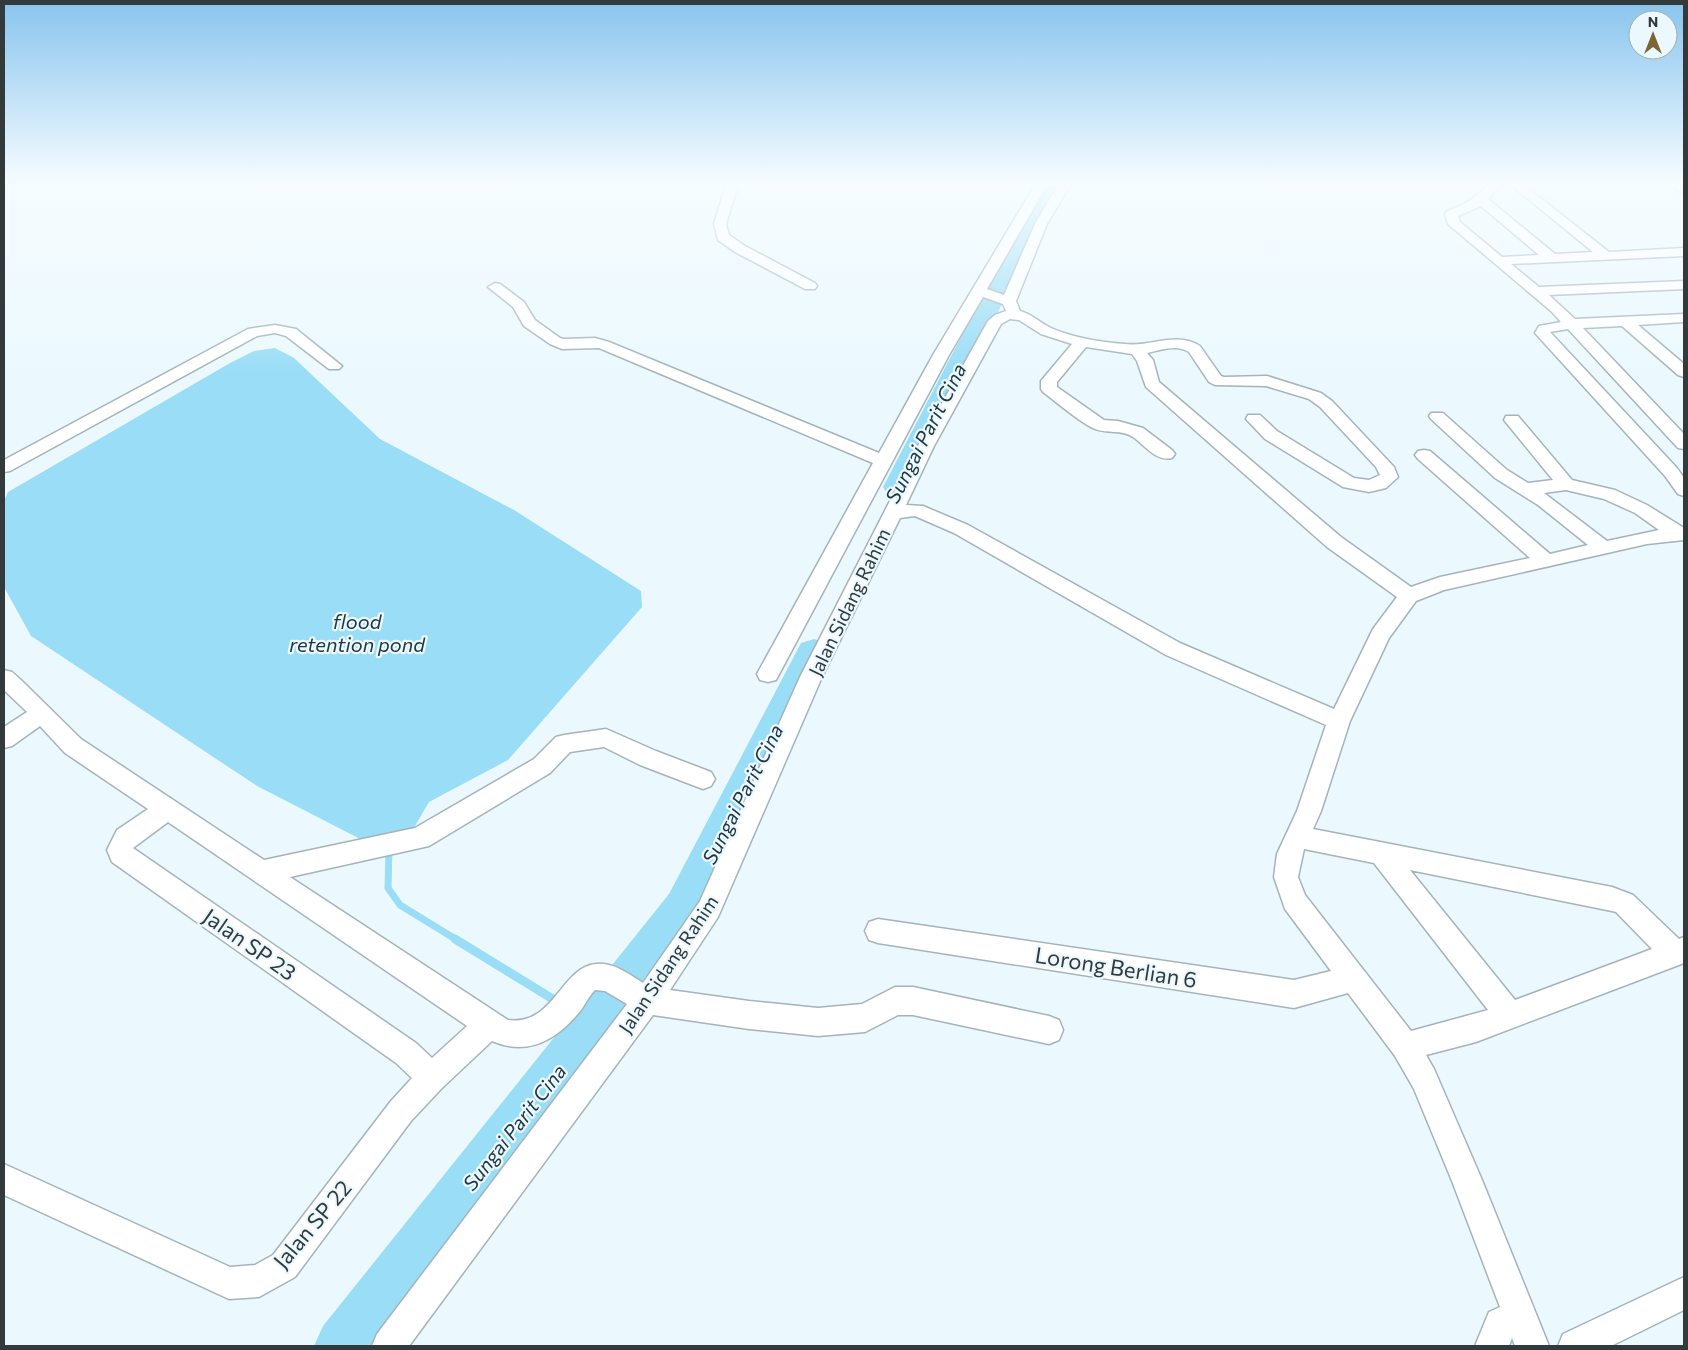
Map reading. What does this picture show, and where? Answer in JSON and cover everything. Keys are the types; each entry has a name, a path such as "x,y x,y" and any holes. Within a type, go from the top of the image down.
{"street":[{"path":"739,248 810,286"},
{"path":"768,674 941,355 1005,248"},
{"path":"1011,306 1032,248"},
{"path":"1482,248 1572,324 1684,444"},
{"path":"1539,248 1551,258"},
{"path":"1596,248 1606,256"},
{"path":"1499,261 1684,252"},
{"path":"1536,292 1684,284"},
{"path":"495,287 519,305 529,323 555,341 562,344 595,343 604,345 883,461"},
{"path":"981,291 1011,306 1032,324 1047,331 1110,348 1137,350 1183,343 1195,349 1214,379 1221,382 1267,380 1315,396 1326,404 1382,463 1388,471 1389,477 1380,484 1369,486 1349,483 1271,435 1254,419"},
{"name":"Jalan Sidang Rahim","path":"389,1346 641,997 709,909 811,677 926,446 995,321 1011,306"},
{"path":"1684,318 1572,324 1550,327 1544,329 1542,333 1671,472 1684,490"},
{"path":"1625,321 1684,372"},
{"path":"4,466 253,332 275,329 291,332 334,366"},
{"path":"1083,341 1049,380 1049,390 1100,424 1118,426 1137,432 1166,454"},
{"path":"1137,350 1145,360 1152,384 1334,542 1409,596"},
{"path":"1437,416 1501,474 1527,490 1604,548"},
{"path":"1512,420 1566,484"},
{"path":"1424,455 1546,561"},
{"path":"1527,490 1566,484 1609,494 1642,509 1681,534"},
{"path":"893,512 917,510 961,529 1173,649 1339,721"},
{"path":"1532,1346 1460,1163 1424,1079 1405,1046 1294,901 1286,877 1289,854 1309,811 1339,721 1380,634 1409,596 1440,584 1647,538 1681,534"},
{"path":"4,678 29,699 73,746 489,1025 510,1034 524,1034 544,1027 558,1015 581,985 589,978 609,978 641,997 749,1015 818,1022 864,1018 895,1000 913,1000 1048,1030"},
{"path":"4,740 41,714"},
{"path":"262,872 420,838 542,766 564,744 606,738 648,758 703,779"},
{"name":"Jalan SP 23","path":"168,809 126,838 119,850 121,854 406,1053 432,1078"},
{"path":"1297,837 1612,899 1624,903 1680,952 1476,1028 1405,1046"},
{"path":"1382,855 1510,1015"},
{"name":"Lorong Berlian 6","path":"878,931 1294,994 1353,978"},
{"name":"Jalan SP 22","path":"4,1179 229,1283 259,1281 284,1266 401,1111 432,1078 489,1025"},
{"path":"1576,1346 1684,1293"},
{"path":"1492,1346 1501,1324 1520,1315"}],"water":[{"name":"flood retention pond","path":"275,348 294,358 380,439 514,510 641,591 642,607 508,760 429,802 408,838 372,845 257,786 31,636 4,587 4,501 8,492 230,363 254,351"}],"waterway":[{"name":"Sungai Parit Cina","path":"898,487 1018,248"},
{"name":"Sungai Parit Cina","path":"343,1346 684,908 814,653"},
{"path":"389,848 388,888 400,905 457,940"},
{"path":"455,939 556,1001"}]}
